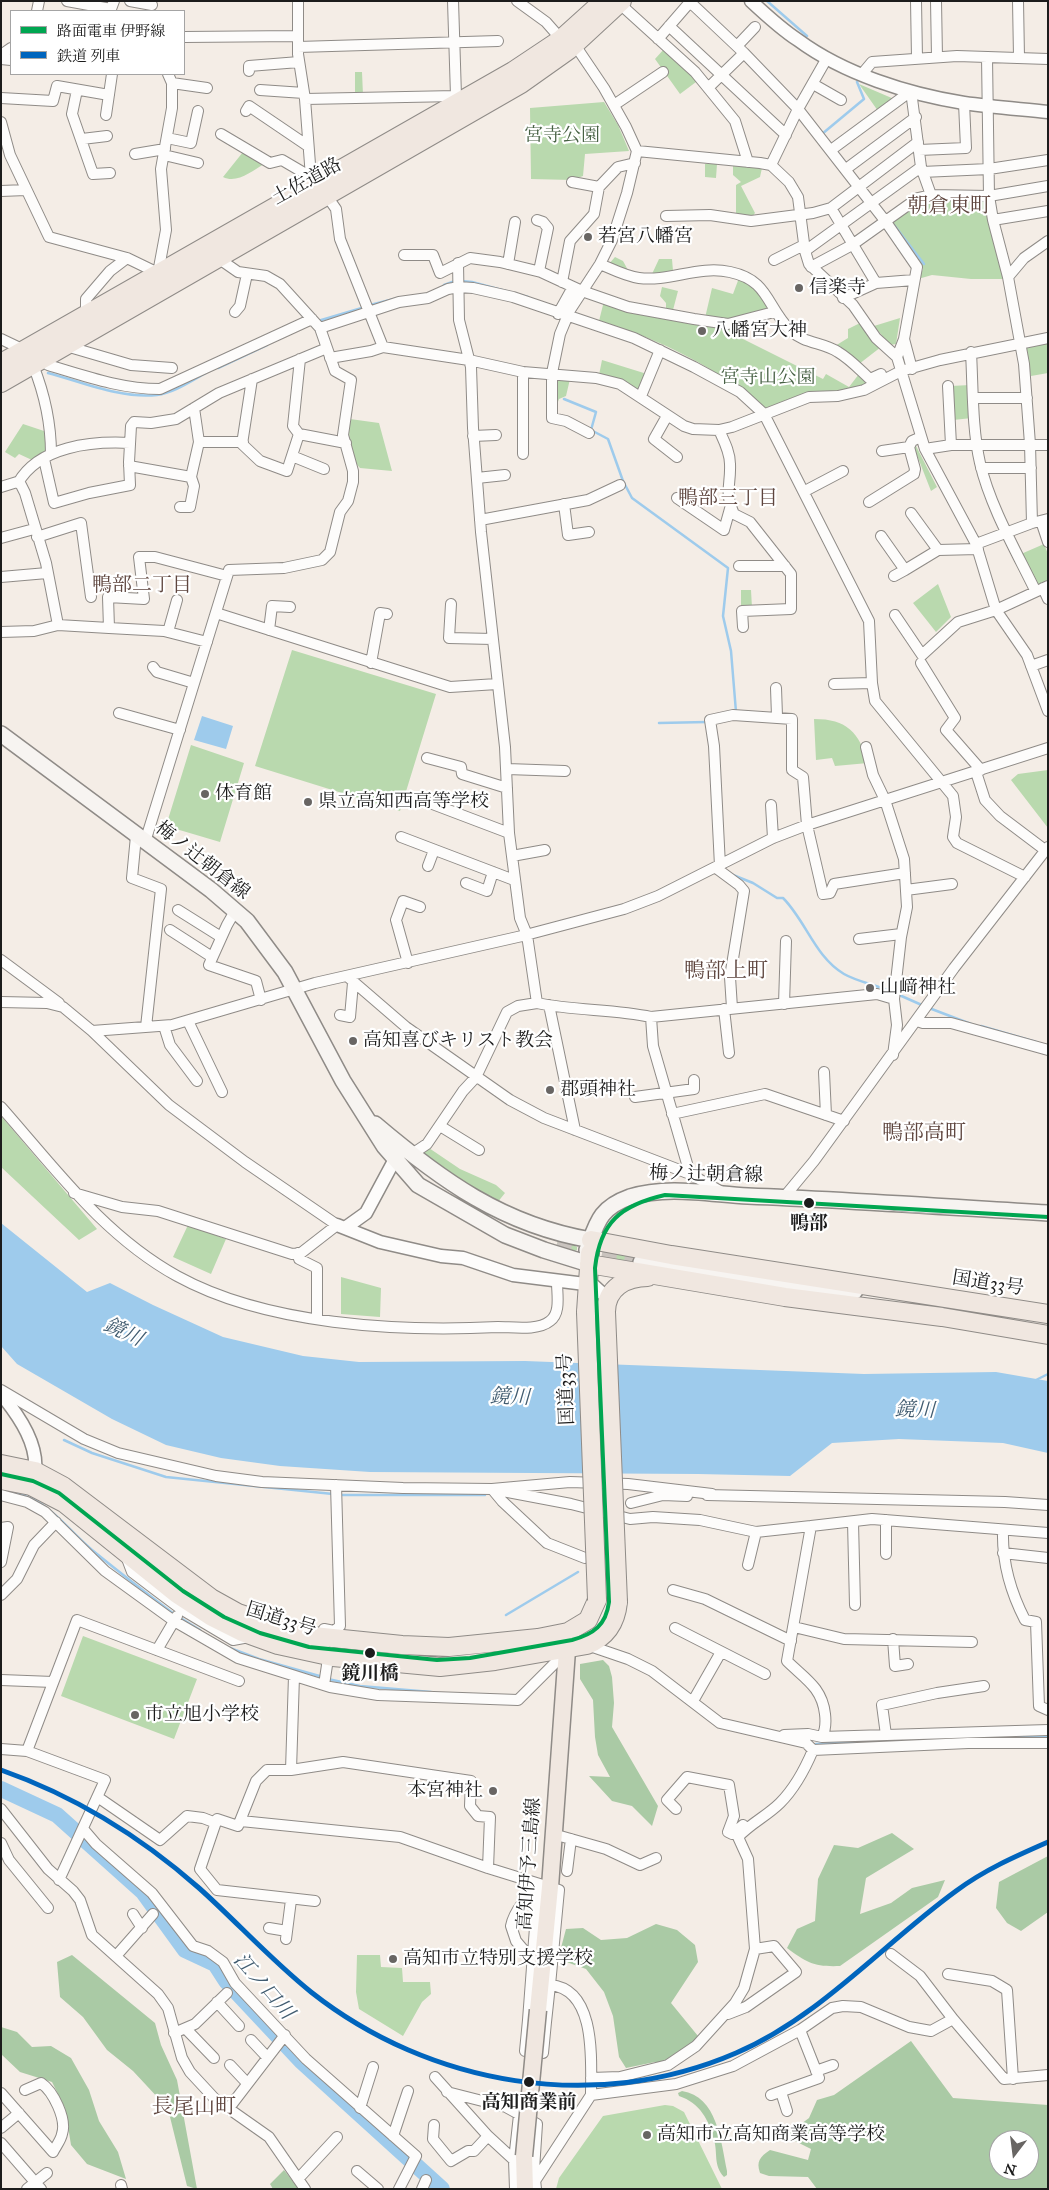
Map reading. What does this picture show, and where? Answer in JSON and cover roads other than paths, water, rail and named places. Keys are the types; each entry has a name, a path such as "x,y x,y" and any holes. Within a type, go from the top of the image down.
{"highway":[{"name":"土佐道路","path":"1,383 40,365 66,346 317,186 568,42 615,2"},
{"name":"土佐道路","path":"1,363 158,273 212,252"},
{"name":"国道33号","path":"1,1480 33,1479 177,1594 212,1617 253,1636 278,1645 328,1656 440,1666 471,1664 564,1644 588,1620 597,1600 585,1263 591,1240 670,1255 1048,1314"},
{"name":"国道33号","path":"585,1263 785,1297 942,1317 1048,1335"},
{"path":"585,1263 606,1303"},
{"name":"国道33号","path":"1,1464 33,1479 76,1495 211,1598 245,1616 303,1635 449,1647 538,1638 564,1644 587,1645 606,1633 613,1623 618,1602 606,1303 614,1289 634,1277 663,1276"}],"main road":[{"name":"梅ノ辻朝倉線","path":"1,734 211,890 247,921 275,959 363,1113 388,1142 395,1159 418,1185 505,1235 585,1263"},
{"name":"梅ノ辻朝倉線","path":"388,1142 412,1154 470,1197 512,1217 591,1240 592,1230 604,1213 629,1198 659,1191 785,1196 1048,1213"},
{"path":"388,1142 427,1178 488,1218 557,1244"},
{"path":"641,1262 806,1287 945,1299"},
{"path":"806,1287 942,1317"},
{"name":"高知伊予三島線","path":"532,2186 519,2158 537,2017 544,1886 553,1834 564,1644"}],"street":[{"path":"67,1 111,9 114,1"},
{"path":"130,1 152,6"},
{"path":"298,1 299,62 308,146 317,186"},
{"path":"260,90 304,96 461,104 454,43 453,1"},
{"path":"517,1 546,22 568,42 614,105 636,152"},
{"path":"751,1 798,41 827,58 862,74 911,91 964,103 1048,112"},
{"path":"916,1 916,58"},
{"path":"936,1 937,57"},
{"path":"1018,1 1019,57"},
{"path":"615,2 695,72 735,121 748,162"},
{"path":"312,319 160,389 136,389 40,365 51,425 48,456 54,503 89,493 130,485 131,426 134,422 151,423 176,419 219,393 300,359 328,353 362,353 382,347 469,360 523,372 552,372 596,378 623,384 667,416 693,429 719,430 767,414 808,397 838,396 864,390 899,365 917,266 874,201 833,148 798,109 741,49 690,2 658,39"},
{"path":"669,26 786,135"},
{"path":"708,88 722,75 754,28"},
{"path":"185,37 298,36"},
{"path":"298,47 498,42"},
{"path":"862,74 872,62 916,58 937,57 987,60 1019,57 1048,59"},
{"path":"771,165 798,109 827,58"},
{"path":"987,60 989,196 993,220 1008,277 1020,345 1027,398 1031,468 1040,521 1048,542"},
{"path":"250,71 249,66 299,62"},
{"path":"614,105 663,72"},
{"path":"106,115 109,95 117,75"},
{"path":"1,122 10,155 49,237 127,258 158,273 166,230 161,169 172,108 170,78 207,88"},
{"path":"813,84 841,100"},
{"path":"1,98 53,101 57,86 109,95"},
{"path":"77,90 72,114 93,174 110,173"},
{"path":"833,148 911,91"},
{"path":"911,91 916,117 921,169 931,195"},
{"path":"666,216 710,215 751,221 813,213 830,208 861,184 919,146 966,148 964,103"},
{"path":"246,111 249,106 308,146"},
{"path":"167,138 191,143 198,111"},
{"path":"848,168 916,117"},
{"path":"221,134 270,163 282,160 317,186 329,199 336,209 340,239 382,347"},
{"path":"82,139 107,136"},
{"path":"135,154 164,152 198,163"},
{"path":"636,152 771,165 789,182 798,197 804,248 811,267 843,298 853,305 876,338 899,365 921,437 977,547 996,610 1027,655 1048,711"},
{"path":"589,433 566,421 552,418 552,372 565,309 577,289 600,264 620,219 630,164 636,152"},
{"path":"774,260 804,248 842,226 874,201 921,169 990,169 1048,160"},
{"path":"562,282 570,241 594,214 599,187 618,167 630,164"},
{"path":"572,182 599,187"},
{"path":"811,267 852,245 918,198 931,195 989,196 1048,186"},
{"path":"1,190 26,190"},
{"path":"830,208 876,284"},
{"path":"993,220 1048,211"},
{"path":"537,220 543,222 548,228 539,271"},
{"path":"508,264 515,222"},
{"path":"1008,277 1024,258 1048,241"},
{"path":"146,1027 161,889 132,878 141,839 180,730 229,570 284,568 322,560 330,552 340,512 348,501 353,482 353,470 343,435 351,380 335,371 320,328 273,279 247,274 227,266 212,252"},
{"path":"404,255 433,255 440,273 470,258 508,264 539,271 577,289 628,307 728,324 774,312"},
{"path":"86,315 86,299 110,271 127,258"},
{"path":"458,263 459,320 471,367 473,436 506,769 509,834 520,918 527,935 537,1003"},
{"path":"600,264 623,274 640,278 680,275 708,269 731,272 752,280 765,291 774,312 791,332 808,342 837,351 870,379 899,365 912,369 971,352 1020,345 1048,338"},
{"path":"236,312 240,306 247,274"},
{"path":"843,298 876,284 914,280"},
{"path":"320,328 367,307 428,298 459,287 565,309 660,350 740,392 767,414 807,490 825,536 869,621 872,683 875,701 953,796 956,818 953,837 957,843 1025,878"},
{"path":"904,338 912,369"},
{"path":"1,339 24,350"},
{"path":"66,346 131,365 172,368"},
{"path":"641,396 660,350"},
{"path":"971,352 977,445 981,468 1007,533 1048,599"},
{"path":"300,359 293,426 299,434 346,444"},
{"path":"523,372 523,451 534,448"},
{"path":"252,379 243,442 244,448 260,461 287,472 299,434"},
{"path":"948,386 950,445"},
{"path":"974,398 1027,398"},
{"path":"180,507 190,507 194,486 191,477 199,442 194,408"},
{"path":"667,416 654,439 677,457"},
{"path":"719,430 727,448 730,464 727,493 734,514 750,522 791,574 796,609 742,611 743,627"},
{"path":"473,436 496,435"},
{"path":"869,502 914,474 915,469 909,447 912,441 921,437"},
{"path":"1,487 18,483 31,466 48,456 103,442 130,443"},
{"path":"199,442 243,442"},
{"path":"926,448 950,445 1048,444"},
{"path":"882,451 909,447"},
{"path":"292,456 324,469"},
{"path":"129,466 191,477"},
{"path":"981,468 1031,468"},
{"path":"807,490 843,471"},
{"path":"477,478 506,475"},
{"path":"18,483 25,493 47,573 58,625"},
{"path":"480,520 588,500 620,485"},
{"path":"677,498 724,530 731,505"},
{"path":"564,504 568,535 589,532"},
{"path":"911,513 938,550"},
{"path":"894,576 938,550 977,547 1040,521"},
{"path":"1,538 36,533 81,522 91,597"},
{"path":"881,536 905,570"},
{"path":"109,628 108,597 144,599 139,557 155,557 227,576"},
{"path":"739,566 785,566"},
{"path":"1,578 47,573"},
{"path":"895,615 922,655 958,622 996,610 1042,588"},
{"path":"168,632 177,600"},
{"path":"451,604 449,638 493,639"},
{"path":"269,630 272,606 290,606"},
{"path":"216,613 450,687 497,684"},
{"path":"371,663 380,613 388,614"},
{"path":"1,632 34,631 58,625 168,632 207,642"},
{"path":"1031,666 1048,660"},
{"path":"785,1196 844,1121 1046,848 1000,816 985,800 979,771 946,730 956,718 921,663"},
{"path":"153,667 157,672 194,683"},
{"path":"834,684 872,683"},
{"path":"776,688 777,716"},
{"path":"119,713 180,730"},
{"path":"730,1053 728,1009 730,977 744,891 718,867 714,746 710,720 733,714 777,716 792,719 792,770 803,778 807,825 823,894 830,893 834,884 905,873"},
{"path":"866,747 873,775 885,800 904,859 907,906 901,934 895,995 897,1025 893,1055"},
{"path":"92,1031 164,1026 188,1021 293,989 350,980 408,963 527,935 624,909 658,896 773,838 807,825 1048,748"},
{"path":"427,758 461,767 462,774 507,788"},
{"path":"506,769 565,771"},
{"path":"414,797 509,834"},
{"path":"771,805 773,838"},
{"path":"401,837 514,880"},
{"path":"428,866 434,850"},
{"path":"512,856 545,850"},
{"path":"466,884 487,891 493,872"},
{"path":"906,890 952,884"},
{"path":"408,963 396,920 403,901 420,907"},
{"path":"178,910 221,937"},
{"path":"235,911 209,965 256,981 261,1000"},
{"path":"170,930 212,957"},
{"path":"859,939 901,934"},
{"path":"784,1004 786,941"},
{"path":"1,960 92,1031 169,1105 245,1162 341,1227 380,1242 441,1256 463,1258 513,1275 557,1282 586,1284 600,1289 606,1303"},
{"path":"340,1015 350,1017 350,980"},
{"path":"350,980 406,1027 476,1077 544,1118 690,1174 725,1194"},
{"path":"412,1154 427,1144 463,1091 476,1077 507,1012 518,1006 537,1003 549,1006 623,1011 651,1017 877,994 895,995"},
{"path":"1,1002 47,1003 63,1007"},
{"path":"549,1006 575,1130"},
{"path":"651,1017 653,1046 690,1174"},
{"path":"188,1021 222,1092"},
{"path":"917,1021 923,1023 951,1023 1048,1050"},
{"path":"164,1026 170,1045 197,1081"},
{"path":"824,1072 826,1115"},
{"path":"635,1097 694,1089 694,1080"},
{"path":"672,1114 764,1094 844,1121"},
{"path":"1,1106 74,1193 104,1223 142,1253 177,1276 224,1296 276,1311 317,1319 450,1328 544,1326 552,1320 556,1312 557,1282"},
{"path":"440,1126 479,1150"},
{"path":"74,1193 122,1207 158,1211 284,1252 298,1253 366,1213 395,1159"},
{"path":"298,1253 299,1259 317,1268 317,1319"},
{"path":"1,1390 84,1439 118,1453 216,1476 262,1482 492,1490 570,1482 628,1484 712,1494"},
{"path":"1,1394 24,1425 35,1457 33,1479"},
{"path":"303,1635 305,1626 334,1631 340,1626 336,1485"},
{"path":"492,1490 571,1504 630,1519 653,1517 700,1520 756,1532 886,1520 1048,1533"},
{"path":"492,1490 502,1502 547,1543 585,1558"},
{"path":"631,1503 663,1495 712,1494 1005,1502 1048,1505"},
{"path":"1,1495 27,1502 45,1512 105,1571 177,1615 238,1658 294,1676 325,1680 378,1695 510,1701 518,1700 557,1660 564,1644"},
{"path":"886,1520 886,1554"},
{"path":"1,1594 13,1583 27,1564 34,1545 56,1522"},
{"path":"852,1522 855,1605"},
{"path":"811,1526 787,1661 816,1687 823,1701 826,1727 822,1737"},
{"path":"1,1528 8,1527 1,1562"},
{"path":"1004,1530 1002,1553 1018,1606 1025,1620 1036,1622 1040,1706 1048,1710"},
{"path":"748,1565 756,1532"},
{"path":"126,1552 132,1572 177,1615 233,1640 253,1636"},
{"path":"1002,1553 1048,1558"},
{"path":"1,1582 13,1583"},
{"path":"673,1590 705,1599 791,1641"},
{"path":"157,1650 177,1615"},
{"path":"27,1751 77,1620 240,1681"},
{"path":"794,1627 844,1639 972,1642"},
{"path":"675,1628 765,1674"},
{"path":"325,1680 331,1638"},
{"path":"893,1639 895,1666 908,1664"},
{"path":"587,1645 628,1658 652,1671 693,1700 714,1719 726,1725 806,1743 813,1750 968,1743 1048,1743"},
{"path":"693,1700 721,1652"},
{"path":"291,1770 294,1676"},
{"path":"1,1680 53,1682"},
{"path":"886,1735 882,1705 937,1693 984,1686"},
{"path":"1031,1730 1048,1734"},
{"path":"779,1736 801,1734 822,1737 1048,1730"},
{"path":"1,1749 27,1751 106,1780 59,1880"},
{"path":"591,2078 620,2077 668,2065 696,2046 727,2014 744,1988 756,1949 748,1859 738,1837 749,1824 780,1803 798,1781 813,1750"},
{"path":"314,1901 291,1900 217,1890 200,1869 217,1819 238,1826 256,1781 267,1770 291,1770 343,1762 472,1781 470,1806 478,1816 490,1817 488,1868"},
{"path":"676,1809 667,1800 687,1777 729,1785 734,1816 728,1832 732,1834 763,1810 771,1810"},
{"path":"99,1798 160,1840 187,1816 204,1818 216,1824"},
{"path":"1,1809 48,1869 73,1891 80,1900 92,1935 158,1994 168,2008 182,2058 190,2072 215,2099 269,2137 305,2189"},
{"path":"241,1821 400,1837 488,1868 559,1890 550,1985 525,2052"},
{"path":"553,1834 606,1849 640,1865 656,1858"},
{"path":"81,1835 96,1844 152,1893 192,1946 208,1952 223,1962 235,1983 306,2059 416,2156 400,2189"},
{"path":"567,1871 571,1839"},
{"path":"1,1844 14,1868 48,1908"},
{"path":"533,1961 516,1941 511,1926 520,1907 544,1886"},
{"path":"543,2053 537,2017 533,1961 544,1886"},
{"path":"269,1928 287,1935 291,1900"},
{"path":"132,1914 142,1928"},
{"path":"116,1956 153,1914"},
{"path":"727,2014 746,2007 796,1972 774,1946 756,1949"},
{"path":"890,1954 920,1976 953,2019 1004,2079 1048,2075"},
{"path":"948,1974 992,1981 1007,1990 1013,2079"},
{"path":"532,2186 591,2095 588,2024 582,2008 567,1991 550,1985"},
{"path":"174,2032 195,2024 227,1993"},
{"path":"217,2002 239,2026"},
{"path":"591,2095 636,2091 690,2081 733,2066 800,2030 832,2008 843,2006 860,2007 909,2027 931,2031 953,2019"},
{"path":"186,2028 214,2058"},
{"path":"787,2111 776,2094 819,2078 800,2030"},
{"path":"229,2108 285,2035"},
{"path":"251,2040 267,2057"},
{"path":"230,2065 247,2083"},
{"path":"816,2071 833,2065"},
{"path":"360,2108 373,2067"},
{"path":"435,2077 488,2136 519,2158"},
{"path":"1,2093 53,2152 63,2132 60,2114 48,2088 41,2083 25,2090"},
{"path":"393,2136 408,2091"},
{"path":"447,2092 506,2107 536,2124 532,2186"},
{"path":"1,2128 19,2113"},
{"path":"515,2189 519,2158 519,2115"},
{"path":"434,2125 433,2139 451,2160 468,2151 474,2151 488,2136"},
{"path":"298,2179 337,2137"},
{"path":"1,2143 34,2187 47,2173"},
{"path":"357,2171 378,2189"}],"water":[{"path":"202,716 233,726 226,749 194,740"},
{"name":"鏡川","path":"1,1223 87,1292 110,1283 223,1337 303,1356 359,1362 525,1361 864,1374 996,1372 1048,1381 1048,1453 1003,1443 899,1439 832,1443 790,1476 370,1472 280,1466 221,1458 166,1445 112,1419 17,1364 1,1346"}],"waterway":[{"path":"767,1 807,36"},
{"path":"822,134 864,99 857,82"},
{"path":"894,225 924,264"},
{"path":"444,285 455,281"},
{"path":"461,281 472,282 528,297"},
{"path":"370,305 394,299"},
{"path":"318,321 365,307"},
{"path":"218,368 267,345"},
{"path":"48,373 116,392 143,396 170,392 206,373"},
{"path":"564,399 596,412 591,430 608,439 623,481 632,498 728,568 723,616 731,651 736,712"},
{"path":"659,723 707,722"},
{"path":"733,875 753,883 777,898 783,898 798,917 818,949 834,967 849,977 892,992"},
{"path":"897,994 924,1006"},
{"path":"929,1008 971,1024"},
{"path":"981,1026 1036,1042"},
{"path":"1036,1380 1048,1374"},
{"path":"64,1440 92,1453 166,1477 333,1494"},
{"path":"1,1490 31,1498 52,1512 92,1550 174,1614"},
{"path":"339,1495 485,1495"},
{"path":"506,1615 578,1572"},
{"path":"179,1617 200,1630"},
{"path":"230,1648 259,1659 323,1677"},
{"path":"328,1679 360,1686 431,1692"},
{"path":"1017,1736 1048,1736"},
{"path":"816,1744 884,1740"},
{"name":"江ノ口川","path":"1,1789 57,1815 143,1892 185,1950 215,1964 226,1981 301,2061 442,2189"}],"tunnel":[{"path":"557,1244 641,1262"}],"tram line":[{"name":"伊野線","path":"1,1474 33,1481 59,1493 183,1591 224,1617 260,1633 309,1647 437,1660 470,1658 572,1640 587,1635 602,1623 609,1602 595,1268 602,1239 615,1218 636,1204 665,1195 1048,1217"},
{"path":"869,1206 916,1213 962,1212"}],"rail line":[{"name":"列車","path":"1,1770 28,1780 81,1805 154,1851 199,1888 296,1980 358,2024 408,2050 461,2069 515,2081 571,2085 627,2082 682,2072 736,2053 767,2038 823,2000 967,1883 1000,1864 1048,1842"}],"place":[{"name":"若宮八幡宮","path":"588,237"},
{"name":"信楽寺","path":"799,288"},
{"name":"八幡宮大神","path":"702,331"},
{"name":"体育館","path":"205,794"},
{"name":"県立高知西高等学校","path":"308,802"},
{"name":"山﨑神社","path":"870,988"},
{"name":"高知喜びキリスト教会","path":"353,1041"},
{"name":"郡頭神社","path":"550,1090"},
{"name":"鴨部","path":"809,1203"},
{"name":"鏡川橋","path":"370,1653"},
{"name":"市立旭小学校","path":"135,1715"},
{"name":"本宮神社","path":"493,1791"},
{"name":"高知市立特別支援学校","path":"393,1959"},
{"name":"高知商業前","path":"529,2082"},
{"name":"高知市立高知商業高等学校","path":"647,2135"}],"district":[{"name":"朝倉東町","path":"949,207"},
{"name":"鴨部三丁目","path":"728,499"},
{"name":"鴨部二丁目","path":"142,586"},
{"name":"鴨部上町","path":"726,972"},
{"name":"鴨部高町","path":"924,1134"},
{"name":"長尾山町","path":"194,2108"}],"park label":[{"name":"宮寺公園","path":"562,136"},
{"name":"宮寺山公園","path":"768,378"}]}
